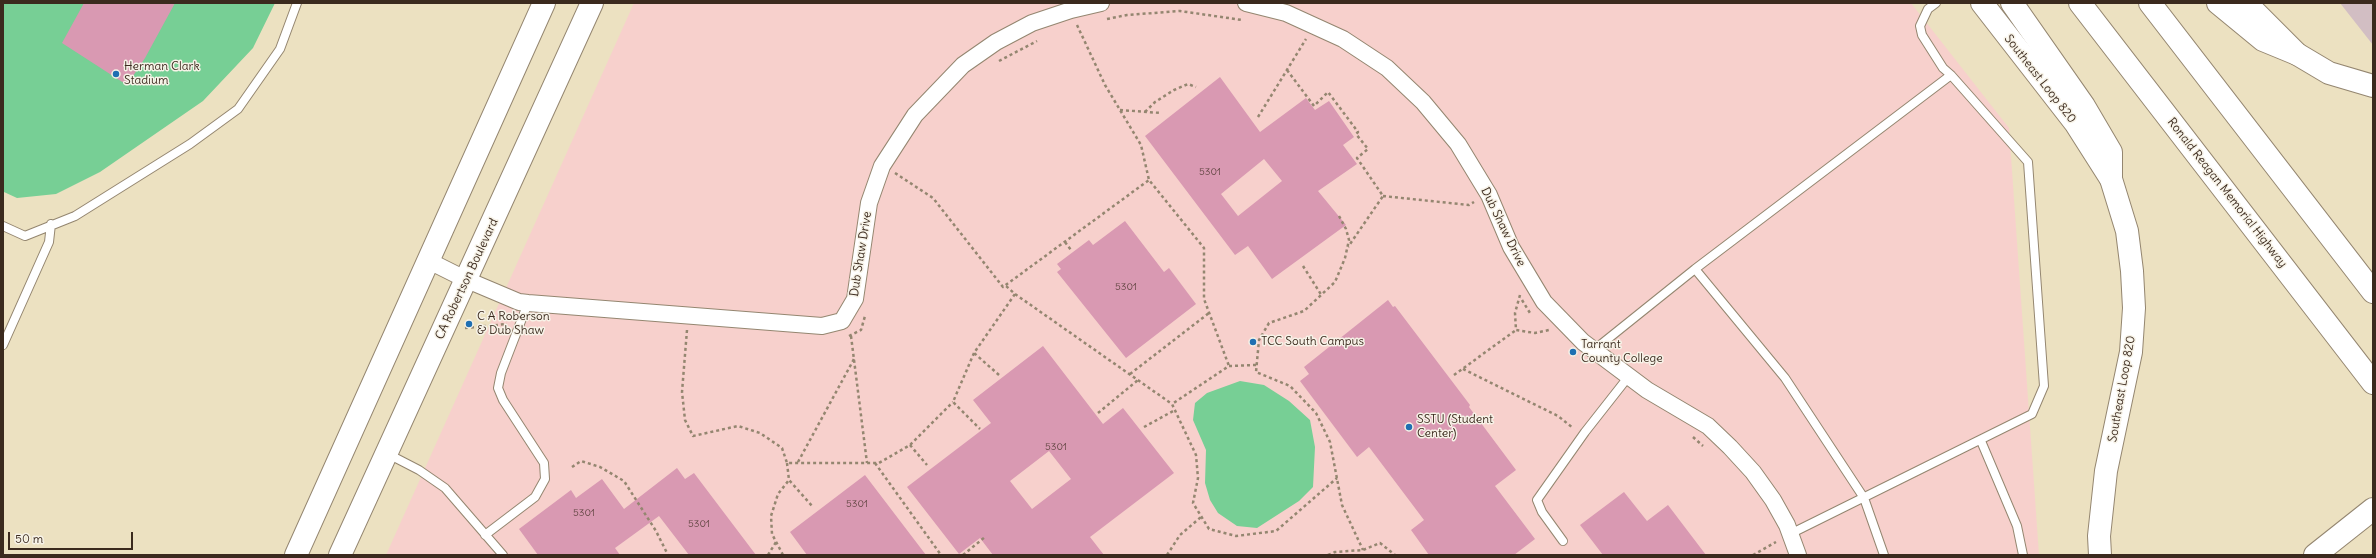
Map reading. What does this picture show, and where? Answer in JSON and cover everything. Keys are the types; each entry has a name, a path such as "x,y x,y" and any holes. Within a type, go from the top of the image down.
{"main road":[{"path":"296,555 544,3"},
{"name":"CA Robertson Boulevard","path":"340,555 467,280 592,3"},
{"name":"Southeast Loop 820","path":"1982,3 2076,124 2111,180 2127,231 2132,271 2134,308 2131,352 2106,471 2099,536 2100,555"},
{"path":"2012,3 2084,106 2111,152 2111,180"},
{"name":"Ronald Reagan Memorial Highway","path":"2080,3 2373,383"},
{"path":"2150,3 2373,292"},
{"path":"2218,3 2263,40 2297,54 2329,73 2373,86"},
{"path":"2246,3 2297,54"},
{"path":"2315,555 2373,509"}],"street":[{"name":"Dub Shaw Drive","path":"843,328 855,299 869,203 882,166 915,115 963,65 996,42 1032,24 1071,10 1101,3"},
{"name":"Dub Shaw Drive","path":"1246,3 1286,13 1311,35 1343,39 1387,68 1423,102 1458,144 1489,195 1511,247 1536,290 1560,319 1594,350 1647,390 1708,426 1730,447 1753,472 1773,500 1790,534 1798,555"},
{"path":"429,261 467,280 519,302 843,328"}],"lane":[{"path":"3,226 25,236 51,224 75,216 190,144 238,109 280,49 297,3"},
{"path":"1790,534 2032,414 2044,386 2032,200 2028,162 1951,75 1942,68 1921,31 1923,17 1928,9 1936,3"},
{"path":"1594,350 1695,269 1951,75"},
{"path":"3,345 49,242 51,224"},
{"path":"1695,269 1785,378 1864,498 1884,555"},
{"path":"485,535 536,497 545,479 544,464 503,400 498,388 501,373 528,303"},
{"path":"1563,541 1542,512 1537,500 1582,436 1629,376"},
{"path":"1980,440 2017,526 2023,555"},
{"path":"387,454 420,470 445,488 503,555"}],"path":[{"path":"1071,10 1105,85 1141,145 1150,180 1204,248 1204,299 1230,366"},
{"path":"1106,20 1127,15 1180,11 1244,20"},
{"path":"1070,28 1084,24"},
{"path":"1300,36 1311,35"},
{"path":"1258,117 1311,35"},
{"path":"998,62 1040,39"},
{"path":"1287,70 1314,106 1328,92 1350,120 1358,132 1356,134 1368,149 1357,158 1383,196 1469,205 1489,195"},
{"path":"1146,112 1155,102 1174,90 1188,84 1196,87"},
{"path":"1120,110 1161,113"},
{"path":"892,179 898,166"},
{"path":"895,173 933,198 1003,287 1005,285 1014,294 1172,404 1196,456 1198,478 1193,503 1209,529 1236,536 1276,531 1338,477"},
{"path":"1005,285 1150,180"},
{"path":"1347,248 1383,196"},
{"path":"1339,216 1346,229 1349,240 1335,282 1322,296 1304,311 1269,323 1259,340 1256,372 1290,386 1316,413 1330,442 1338,477 1342,505 1363,550"},
{"path":"1065,242 1071,250"},
{"path":"1303,266 1322,296"},
{"path":"787,463 879,463 910,445 953,402 974,353 1014,294"},
{"path":"1516,330 1515,313 1519,294 1526,309 1534,316"},
{"path":"852,336 861,330 867,310"},
{"path":"1130,374 1209,313"},
{"path":"687,316 682,392 685,420 693,436 738,426 760,433 782,448 787,463 788,480 778,494 771,516 772,534 783,555"},
{"path":"463,332 465,327 520,323"},
{"path":"1544,325 1556,334"},
{"path":"843,328 852,336"},
{"path":"843,328 852,336 867,463"},
{"path":"1454,375 1516,330 1535,333 1550,330"},
{"path":"974,353 999,375"},
{"path":"798,462 854,359"},
{"path":"1172,404 1230,366 1256,365"},
{"path":"1463,368 1558,416 1582,436"},
{"path":"1098,413 1138,380"},
{"path":"953,402 980,428"},
{"path":"1144,427 1176,410"},
{"path":"1689,434 1708,450"},
{"path":"910,445 927,464"},
{"path":"572,467 581,461 600,467 624,481 656,530 668,555"},
{"path":"874,463 941,555"},
{"path":"788,480 813,507"},
{"path":"1167,555 1180,535 1201,516"},
{"path":"1753,555 1790,534"},
{"path":"963,555 986,536"},
{"path":"1773,536 1778,546"},
{"path":"768,555 776,542"},
{"path":"1328,555 1335,552 1363,550 1380,543 1395,555"}],"shaded area":[{"name":"TCC South Campus","path":"634,3 1911,3 2009,128 2039,555 386,555"},
{"path":"2340,3 2373,3 2373,45"}],"green space":[{"name":"Herman Clark Stadium","path":"3,3 275,3 253,48 203,101 100,172 56,194 17,198 4,192 3,188"},
{"path":"1240,381 1264,385 1289,401 1310,420 1315,447 1313,487 1299,501 1257,528 1237,526 1218,513 1210,500 1205,483 1206,450 1193,420 1195,403 1207,393"}],"building":[{"path":"84,3 175,3 145,58 127,85 62,43"},
{"path":"1220,77 1260,132 1306,98 1315,110 1329,101 1354,137 1343,145 1357,164 1318,191 1346,225 1272,279 1248,246 1235,255 1145,136","holes":["1264,159 1282,181 1238,216 1221,194"]},
{"path":"1125,221 1164,272 1169,268 1196,304 1126,358 1057,272 1061,269 1057,264 1089,240 1093,245"},
{"name":"SSTU (Student Center)","path":"1388,300 1393,307 1395,306 1470,405 1469,407 1516,470 1495,486 1535,539 1514,555 1429,555 1411,530 1424,520 1369,447 1357,457 1300,381 1309,374 1304,367"},
{"path":"1043,346 1103,424 1123,408 1174,473 1090,537 1104,555 993,555 980,538 959,554 907,487 991,423 973,400","holes":["1049,451 1071,479 1032,509 1010,481"]},
{"path":"677,468 685,479 694,473 756,555 689,555 659,516 615,548 620,555 538,555 519,529 571,490 576,498 602,479 624,509"},
{"path":"865,475 926,555 807,555 790,532"},
{"path":"1624,492 1647,521 1668,505 1706,555 1603,555 1580,525"}],"place":[{"name":"Herman Clark Stadium","path":"116,74"},
{"name":"C A Roberson & Dub Shaw","path":"469,324"},
{"name":"TCC South Campus","path":"1253,342"},
{"name":"Tarrant County College","path":"1573,352"},
{"name":"SSTU (Student Center)","path":"1409,427"}]}
